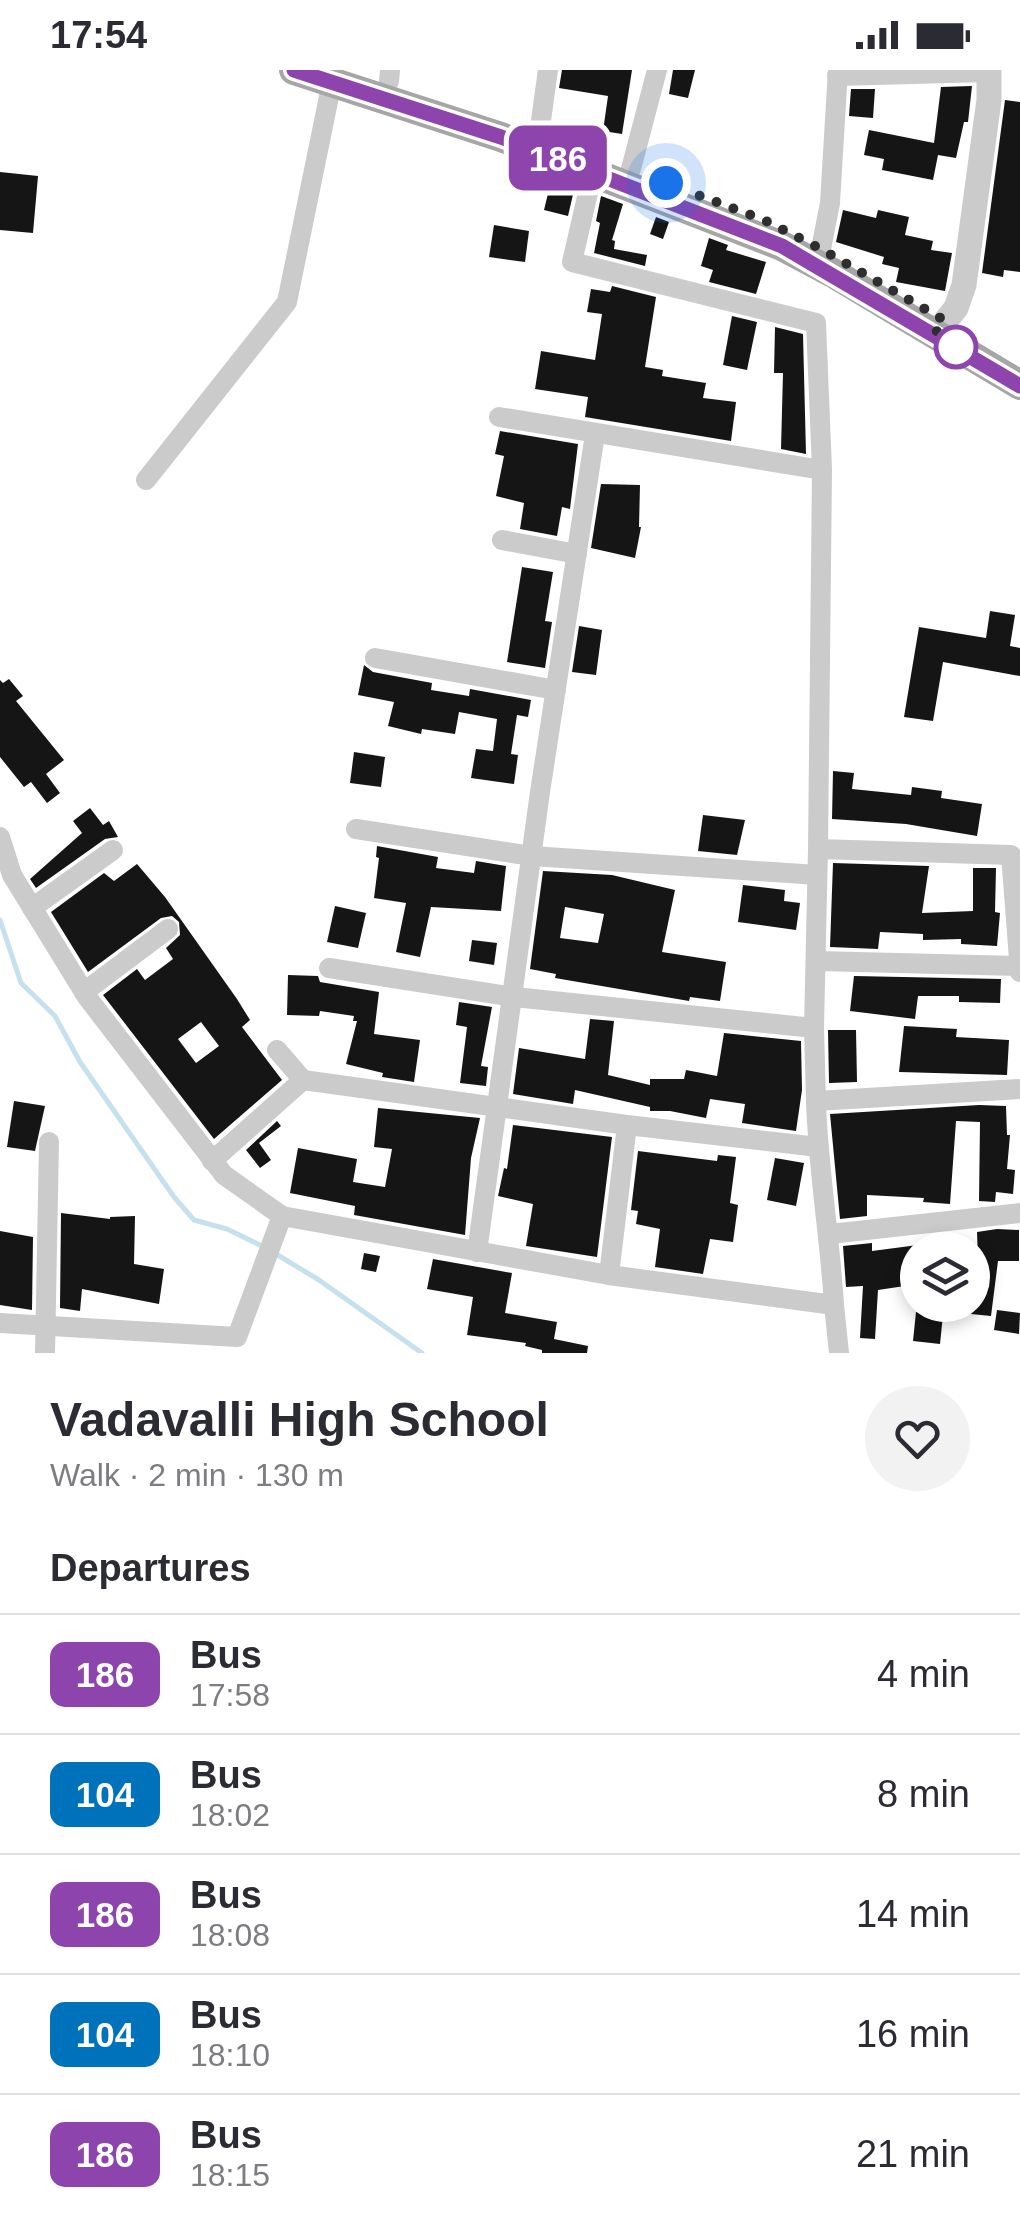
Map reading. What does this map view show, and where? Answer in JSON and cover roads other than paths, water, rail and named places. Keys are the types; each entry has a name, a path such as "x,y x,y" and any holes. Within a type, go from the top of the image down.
{"main road":[{"path":"294,70 344,76 390,75 764,220 821,249 1020,386"},
{"path":"344,76 782,246 1020,365"}],"street":[{"path":"539,135 548,70"},
{"path":"630,169 656,70"},
{"path":"821,249 830,202 837,73 989,71 989,100 964,285 956,308 939,327"},
{"path":"146,480 287,302 344,76"},
{"path":"593,172 572,262 816,322 822,470 818,960 814,1028 818,1147 830,1234 838,1353"},
{"path":"499,417 822,470"},
{"path":"477,1252 595,434"},
{"path":"502,540 577,554"},
{"path":"375,658 556,690"},
{"path":"356,830 532,856 817,875"},
{"path":"0,837 12,875 84,992 224,1175 282,1216 609,1275 834,1305"},
{"path":"818,849 1011,855 1020,969 818,960"},
{"path":"32,908 113,850"},
{"path":"84,992 168,929"},
{"path":"330,968 514,997 814,1028"},
{"path":"277,1050 303,1080 818,1147"},
{"path":"212,1161 303,1080"},
{"path":"816,1101 1020,1090"},
{"path":"609,1275 626,1125"},
{"path":"46,1353 49,1142"},
{"path":"830,1234 1020,1214"},
{"path":"0,1324 209,1344 237,1337 282,1216"}],"waterway":[{"path":"0,920 21,983 55,1016 80,1062 174,1197 194,1220 227,1229 266,1248"},
{"path":"276,1254 422,1353"}]}
